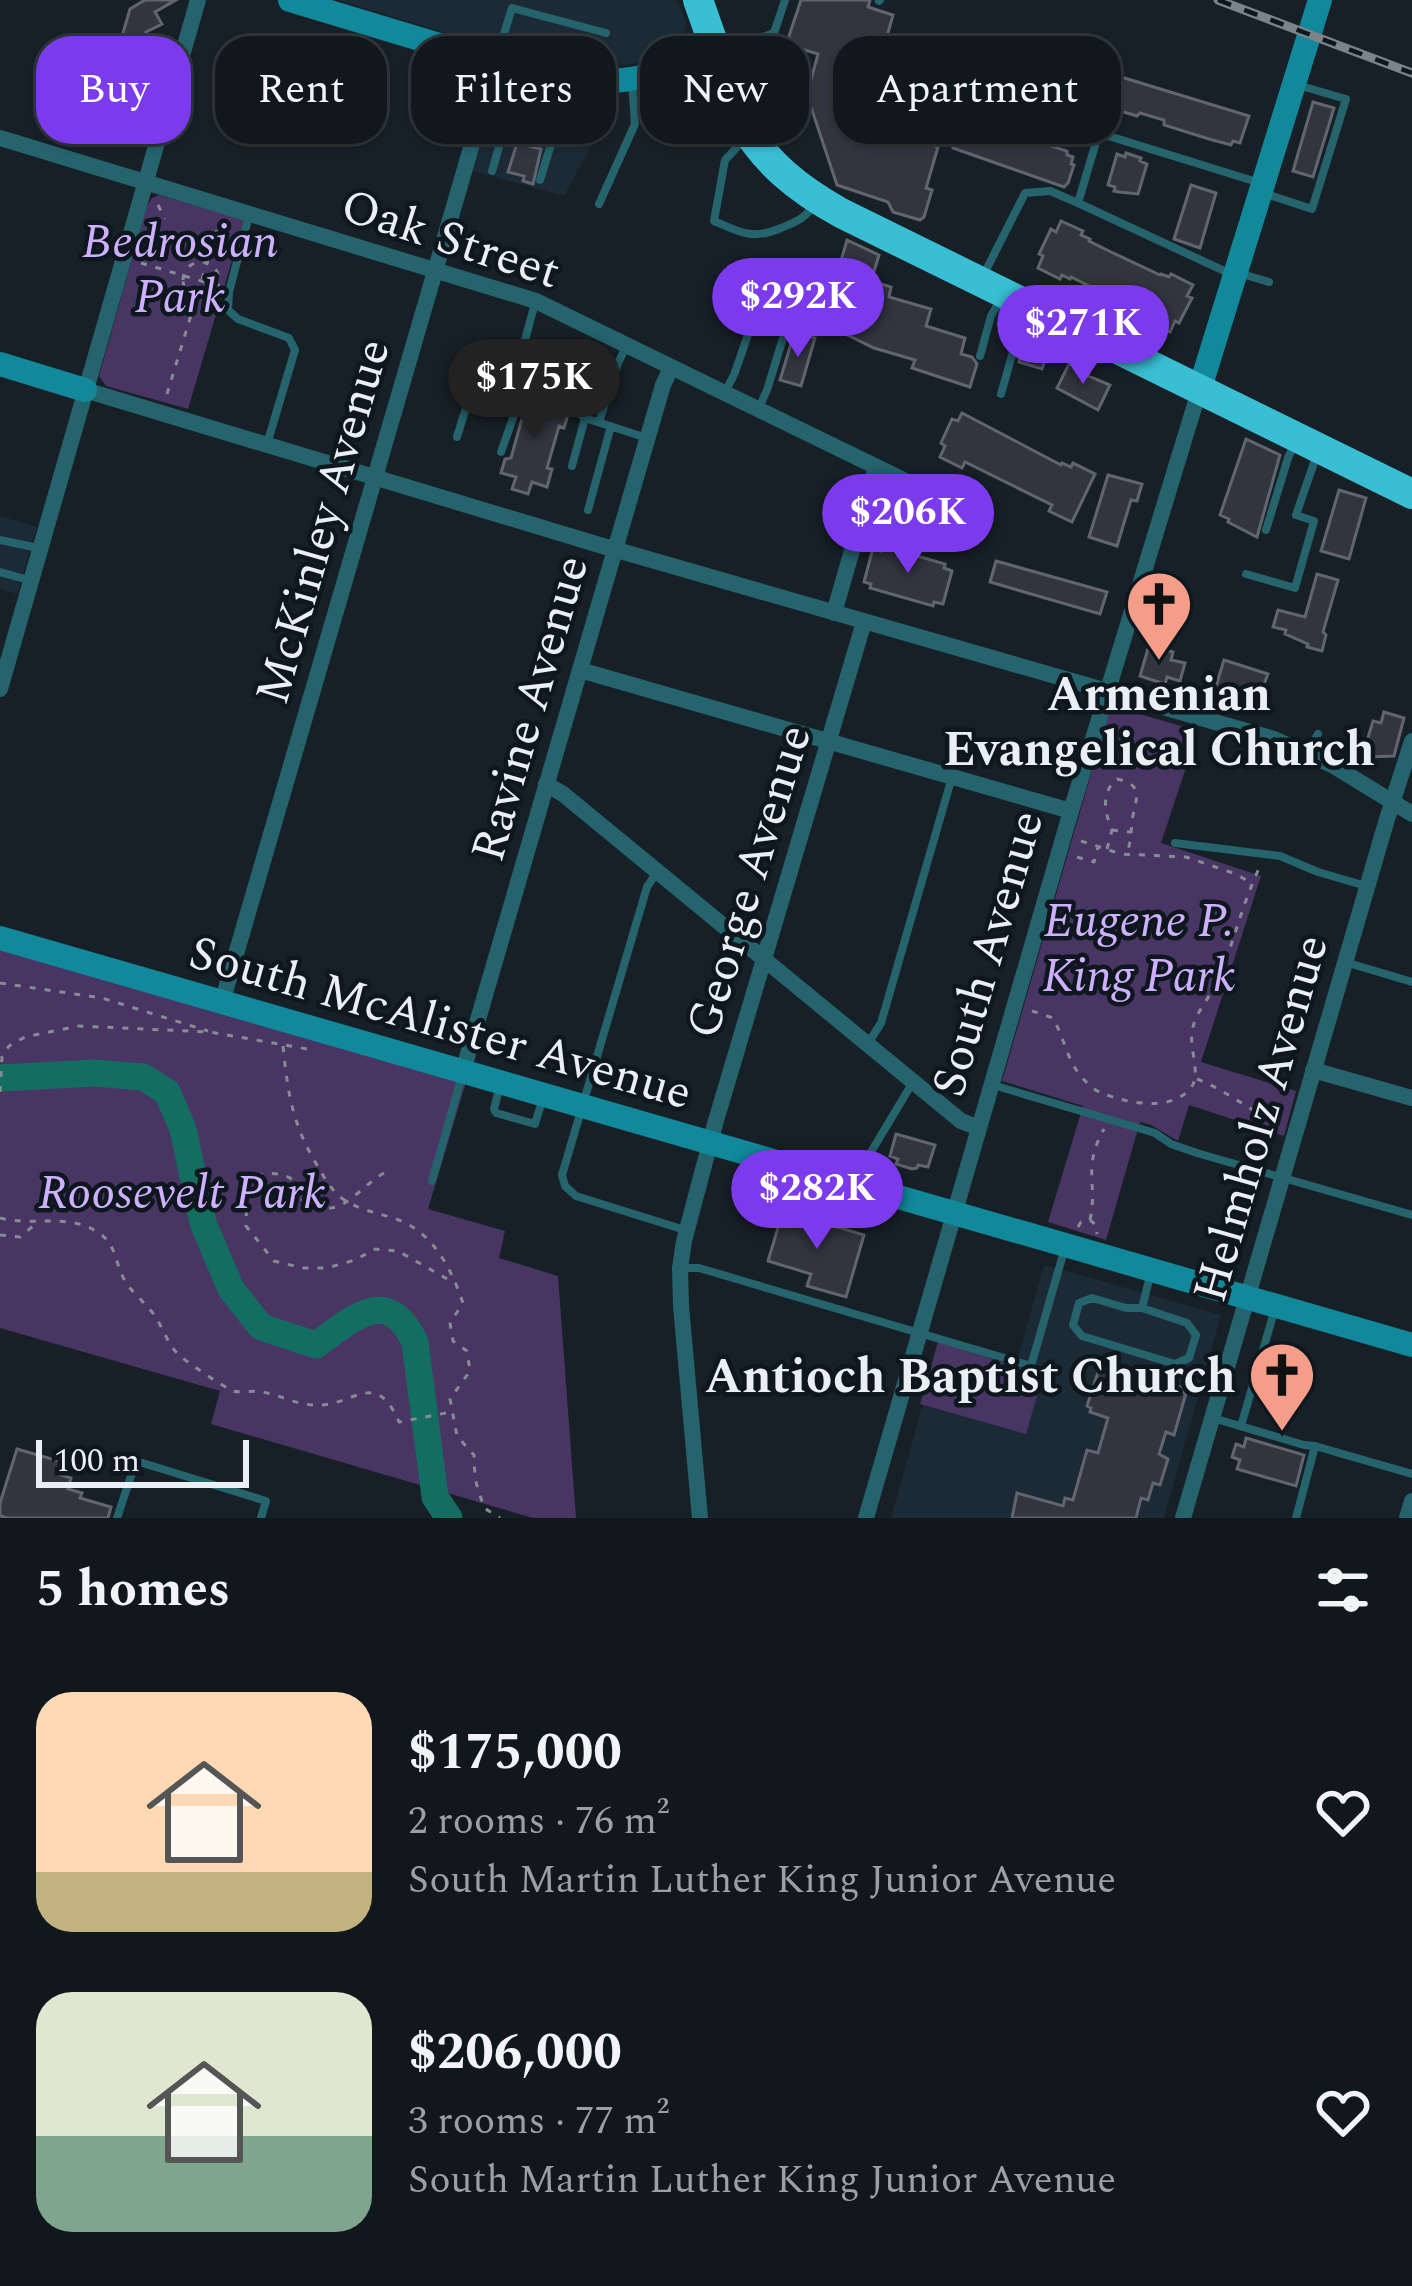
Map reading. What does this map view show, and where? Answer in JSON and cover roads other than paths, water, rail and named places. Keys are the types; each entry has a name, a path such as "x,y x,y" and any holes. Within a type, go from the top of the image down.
{"highway":[{"path":"698,0 711,36"},
{"path":"755,144 770,164 818,200 1412,494"}],"street":[{"path":"0,689 198,0"},
{"path":"290,0 411,36"},
{"name":"South Avenue","path":"866,1518 1071,811 1321,0"},
{"path":"616,81 640,77"},
{"name":"Oak Street","path":"0,138 536,301 924,490"},
{"name":"McKinley Avenue","path":"222,1002 435,271 485,146"},
{"path":"0,364 615,550 1274,739 1307,752 1412,814"},
{"name":"Ravine Avenue","path":"464,1072 671,368"},
{"path":"834,613 876,467"},
{"name":"George Avenue","path":"700,1518 680,1268 711,1143 865,622"},
{"path":"580,670 1071,811"},
{"name":"Helmholz Avenue","path":"1183,1518 1412,741"},
{"path":"546,784 961,1121 979,1128"},
{"name":"South McAlister Avenue","path":"0,938 953,1213 1071,1236 1152,1269 1412,1345"},
{"path":"1313,1070 1412,1098"},
{"path":"1407,1518 1412,1501"}],"lane":[{"path":"775,36 785,0"},
{"path":"504,36 512,8 606,33"},
{"path":"765,36 774,33"},
{"path":"599,204 634,124 632,80"},
{"path":"1121,140 1312,208 1346,99 1294,84"},
{"path":"540,180 550,144"},
{"path":"739,144 725,160 714,220 739,233 763,236 804,219 818,200"},
{"path":"1078,202 1095,144"},
{"path":"485,146 492,171"},
{"path":"980,356 991,316 1006,294 1025,193 1050,191 1237,274 1270,282"},
{"path":"250,214 228,310 238,319 289,338 295,350 267,444"},
{"path":"1001,394 1020,327 1006,294"},
{"path":"501,452 513,418 512,388 536,301"},
{"path":"724,393 759,303 787,325 758,410"},
{"path":"599,422 627,346"},
{"path":"520,364 585,418 648,438"},
{"path":"457,436 469,400 479,389 492,385 512,388"},
{"path":"572,466 585,418"},
{"path":"588,510 611,426"},
{"path":"1266,530 1288,458 1310,442"},
{"path":"1246,574 1295,588 1314,520 1296,515 1311,466 1310,442"},
{"path":"0,540 40,548"},
{"path":"0,572 31,581"},
{"path":"1307,752 1318,734"},
{"path":"869,1043 881,1023 952,777"},
{"path":"1175,843 1265,853 1367,886"},
{"path":"658,871 646,887 562,1171 566,1186 585,1200 687,1231"},
{"path":"1345,962 1412,982"},
{"path":"432,1181 464,1072"},
{"path":"853,1183 914,1081"},
{"path":"991,1085 1155,1133 1197,1154 1412,1215"},
{"path":"680,1268 699,1268 1031,1366 1071,1236"},
{"path":"1142,1308 1152,1269"},
{"path":"1092,1298 1142,1308 1187,1323 1196,1335 1189,1358 1175,1364 1082,1336 1073,1324 1079,1304 1092,1298"},
{"path":"1241,1426 1276,1305"},
{"path":"1212,1417 1412,1474"},
{"path":"1296,1518 1315,1445"},
{"path":"117,1518 136,1461 266,1501 261,1518"}],"waterway":[{"path":"0,1078 94,1073 143,1077 167,1092 183,1129 203,1223 231,1289 261,1327 316,1345 369,1312 393,1314 404,1324 415,1342 435,1497 449,1518"}],"railway":[{"path":"1218,0 1412,73"}],"place":[{"name":"Armenian Evangelical Church","path":"1159,663"},
{"name":"Antioch Baptist Church","path":"1282,1434"}],"park label":[{"name":"Bedrosian Park","path":"180,268"},
{"name":"Eugene P. King Park","path":"1139,946"},
{"name":"Roosevelt Park","path":"182,1191"}]}
